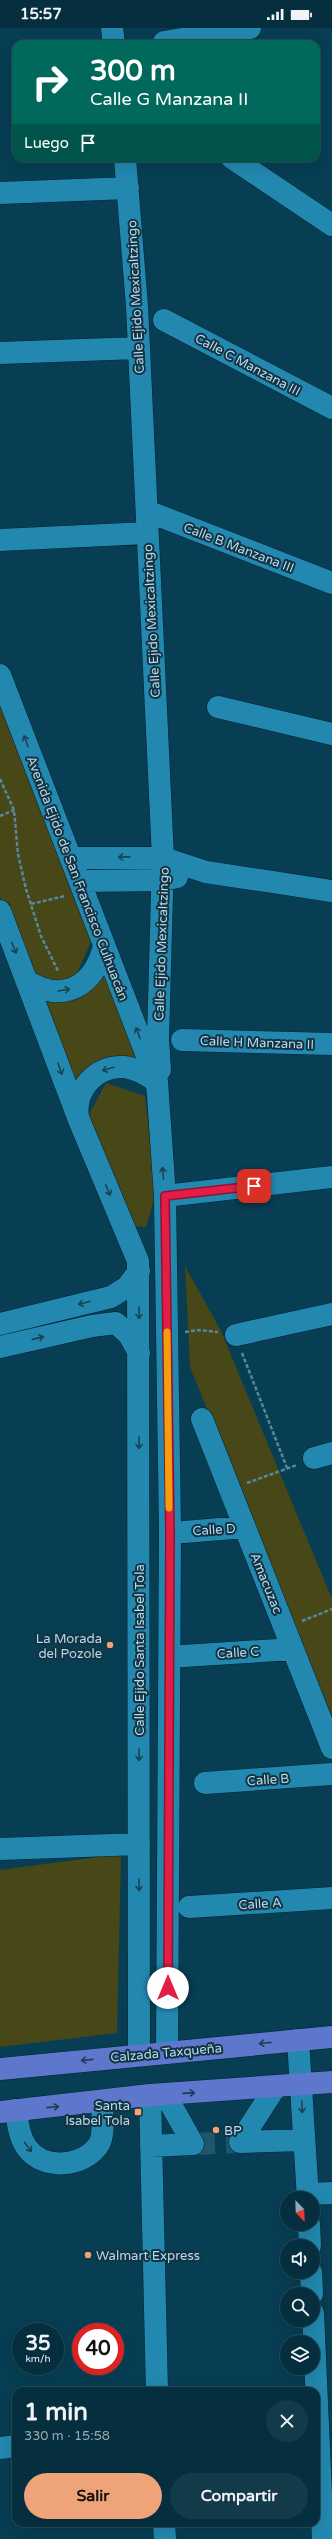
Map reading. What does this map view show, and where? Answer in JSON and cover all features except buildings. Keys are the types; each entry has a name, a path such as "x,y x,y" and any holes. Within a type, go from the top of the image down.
{"main road":[{"name":"Calzada Taxqueña","path":"0,2069 140,2054 332,2037"},
{"path":"8,2111 158,2095 332,2082"}],"street":[{"path":"112,28 114,40"},
{"path":"176,40 250,28"},
{"name":"Calle Ejido Mexicaltzingo","path":"125,162 137,306 163,858 158,1039 160,1079 157,1082"},
{"path":"238,162 332,225"},
{"path":"0,193 128,188"},
{"name":"Calle C Manzana III","path":"164,320 332,408"},
{"path":"0,353 138,348"},
{"name":"Calle B Manzana III","path":"146,512 332,583"},
{"path":"0,540 147,533"},
{"name":"Avenida Ejido de San Francisco Culhuacán","path":"0,675 157,1082"},
{"path":"218,707 332,734"},
{"path":"71,858 163,858 206,872 332,890"},
{"path":"83,889 163,880 206,872"},
{"path":"0,911 78,1120"},
{"path":"27,981 46,990 67,990 86,981 93,974 98,965 104,946"},
{"name":"Calle H Manzana II","path":"182,1040 332,1044"},
{"path":"78,1120 77,1110 82,1090 96,1074 105,1070 123,1067 132,1068 157,1082 165,1196 170,1532 167,2052"},
{"name":"Calle Ejido Santa Isabel Tola","path":"78,1120 133,1247 139,1271 140,2054"},
{"path":"165,1196 332,1177"},
{"path":"0,1324 111,1297 127,1287 139,1271"},
{"path":"236,1335 332,1314"},
{"path":"0,1347 92,1326 116,1323 129,1336 139,1353"},
{"name":"Amacuzac","path":"202,1419 332,1748"},
{"name":"Calle D","path":"184,1532 245,1527"},
{"name":"Calle C","path":"183,1656 293,1649"},
{"name":"Calle B","path":"205,1783 332,1774"},
{"path":"0,1849 139,1844"},
{"name":"Calle A","path":"189,1907 332,1898"},
{"path":"298,2040 308,2191"},
{"path":"276,2086 240,2142 304,2140"},
{"path":"157,2387 151,2146 158,2095"},
{"path":"151,2146 193,2144 158,2095"},
{"path":"8,2111 28,2150 49,2163 68,2163 86,2156 99,2144 102,2135 102,2101"},
{"path":"320,2194 332,2193"},
{"path":"314,2327 317,2387"},
{"path":"320,2432 326,2534"},
{"path":"0,2448 12,2446"},
{"path":"164,2527 165,2539"}],"path":[{"path":"0,779 14,810 18,854 41,936 67,990"},
{"path":"0,816 14,810"},
{"path":"31,904 83,889"},
{"path":"167,1334 198,1330 236,1335 287,1468"},
{"path":"230,1490 323,1456"},
{"path":"284,1627 332,1609"}],"shaded area":[{"path":"0,677 97,928 75,978 80,989 99,943 148,1083 113,1071 79,1106 0,897"},
{"path":"106,1083 145,1096 156,1193 146,1227 133,1226 86,1120"},
{"path":"185,1266 221,1331 332,1599 332,1716 190,1367"},
{"path":"121,1854 117,2033 0,2047 0,1870"}],"tunnel":[{"path":"193,2144 240,2142"}],"slow traffic":[{"path":"167,1332 169,1508"}],"place":[{"name":"La Morada del Pozole","path":"110,1645"},
{"name":"Santa Isabel Tola","path":"138,2112"},
{"name":"BP","path":"216,2130"},
{"name":"Walmart Express","path":"88,2255"}],"route":[{"path":"168,1988 170,1532 165,1196 254,1186"}]}
